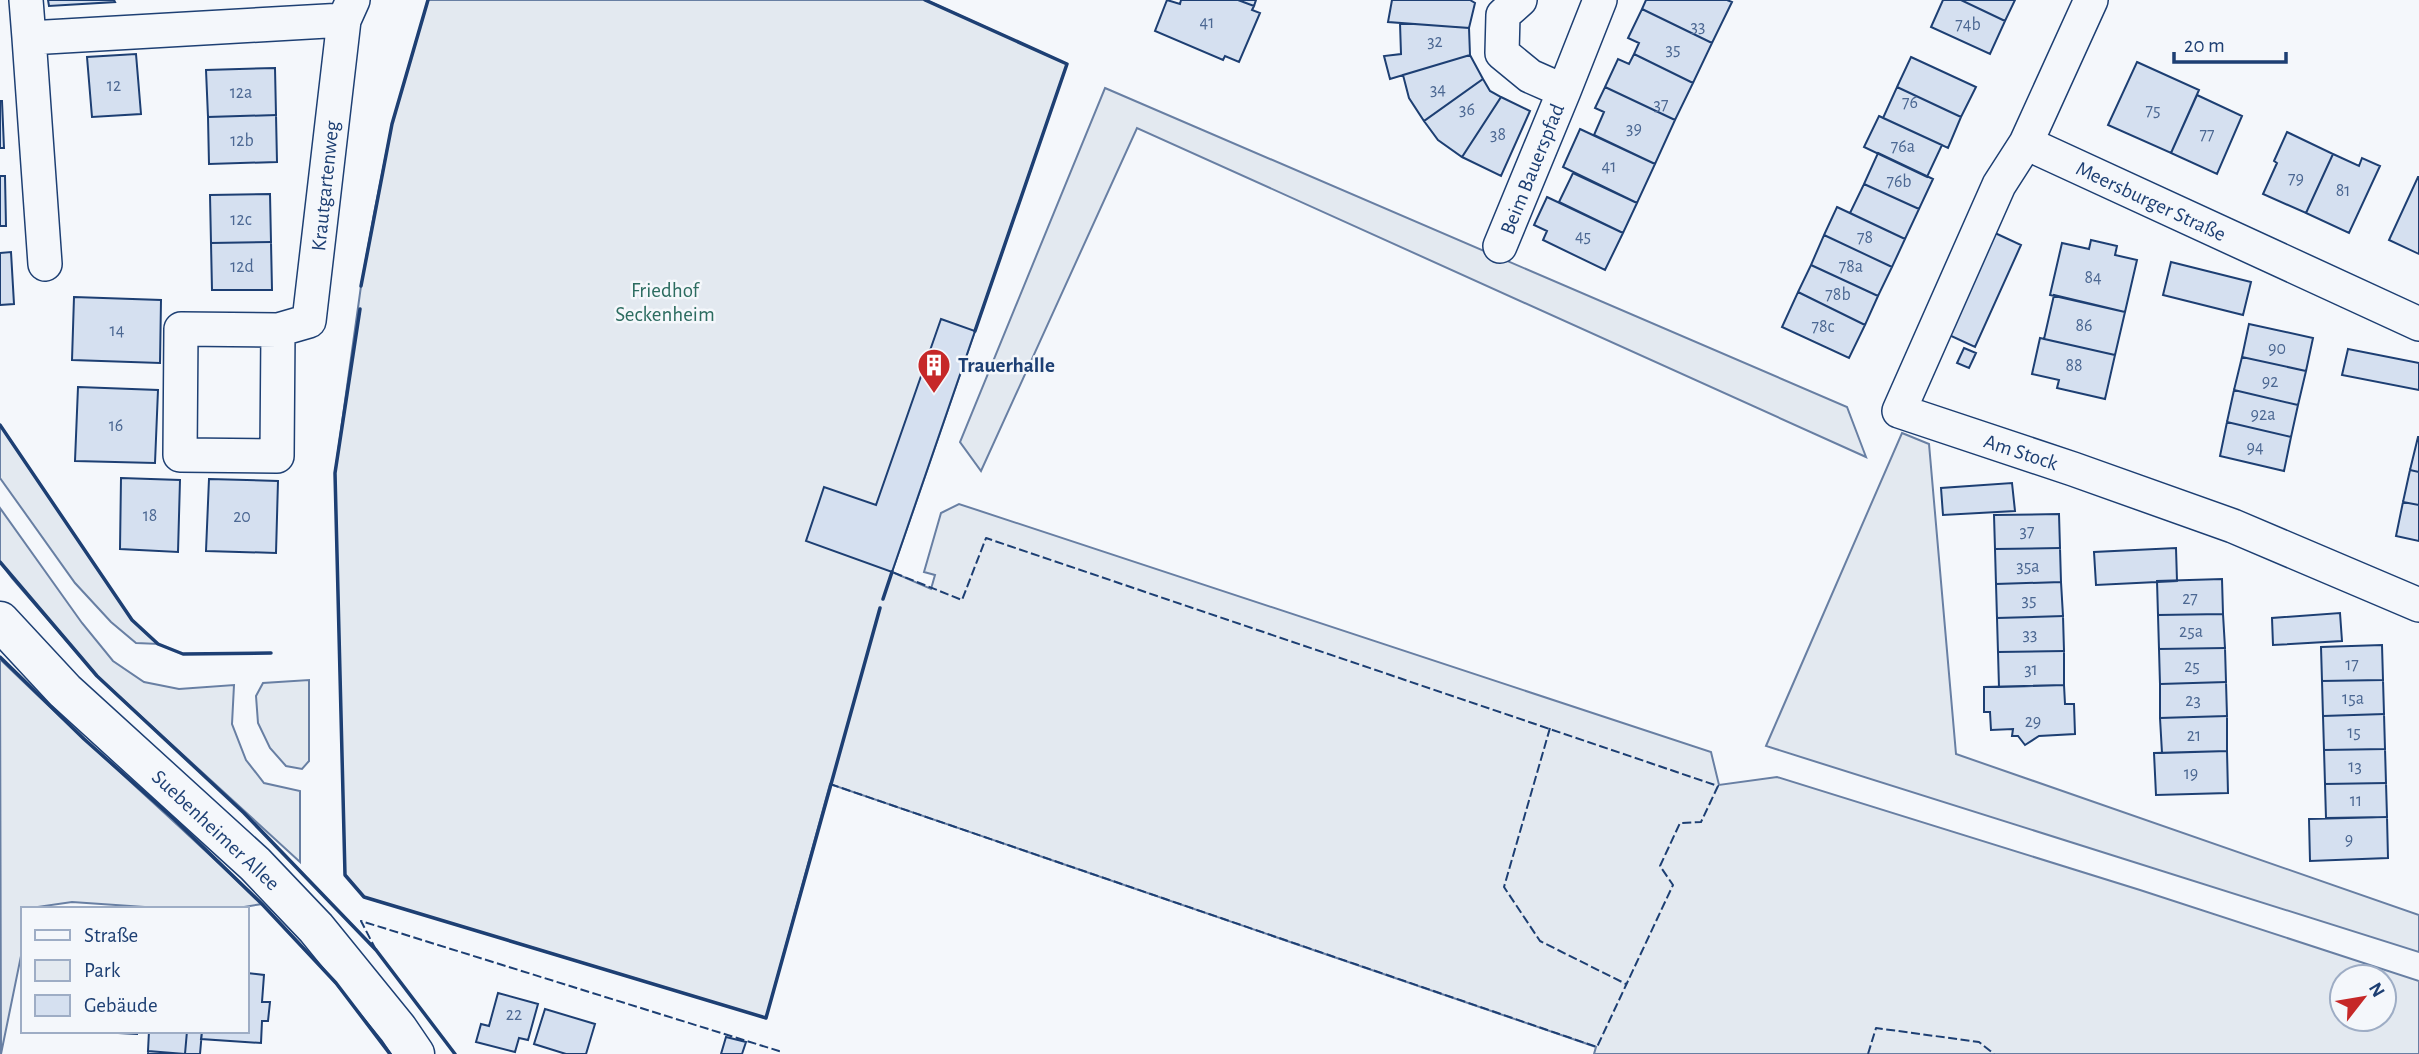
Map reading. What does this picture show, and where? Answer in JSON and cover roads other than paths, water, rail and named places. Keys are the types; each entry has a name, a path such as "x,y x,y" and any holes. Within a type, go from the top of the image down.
{"main road":[{"name":"Suebenheimer Allee","path":"0,621 65,691 264,873 324,938 415,1054"}],"street":[{"path":"26,0 45,264"},
{"name":"Beim Bauerspfad","path":"1520,0 1503,15 1502,54 1530,76 1564,91"},
{"path":"2026,143 2091,0"},
{"name":"Beim Bauerspfad","path":"1500,246 1564,91 1589,4"},
{"name":"Krautgartenweg","path":"29,38 349,10 309,321 278,330 181,329 180,455 277,456 278,330"},
{"name":"Meersburger Straße","path":"2026,143 2419,324"},
{"name":"Am Stock","path":"2026,143 1999,186 1899,411 2233,526 2419,605"}],"place":[{"name":"Trauerhalle","path":"934,395"}],"park label":[{"name":"Friedhof Seckenheim","path":"665,302"}]}
